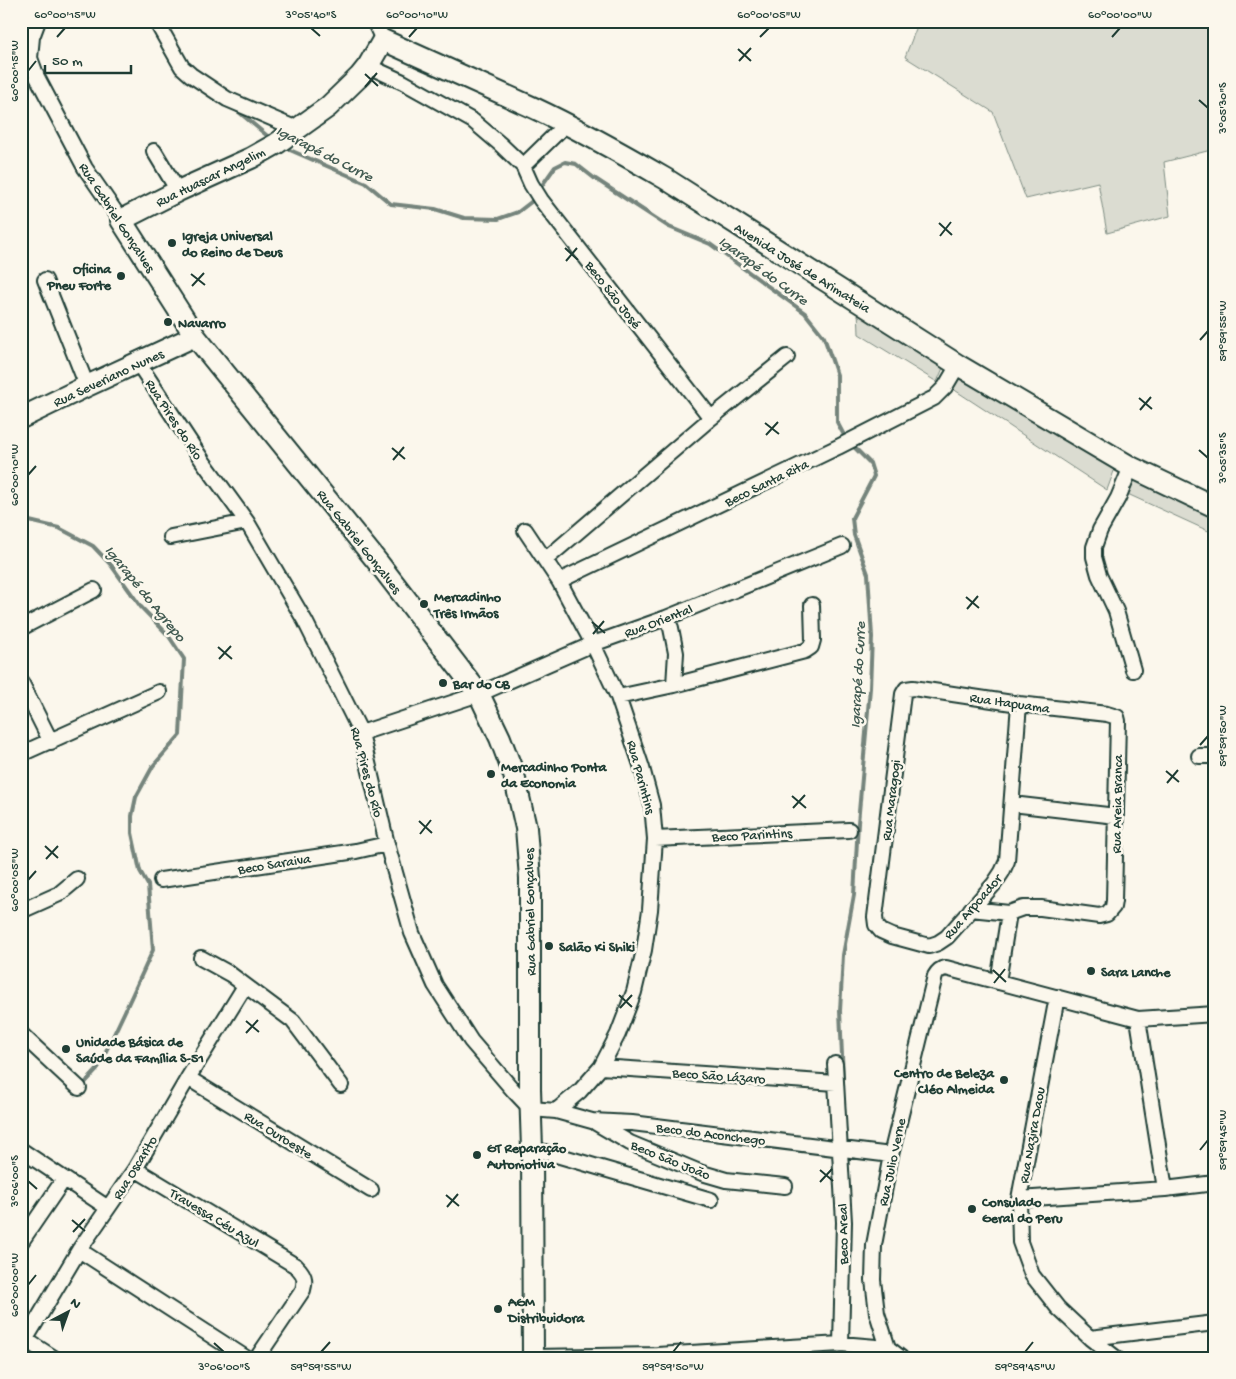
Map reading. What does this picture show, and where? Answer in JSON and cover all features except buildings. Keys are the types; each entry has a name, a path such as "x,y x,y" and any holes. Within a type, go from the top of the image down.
{"street":[{"name":"Rua Gabriel Gonçalves","path":"38,21 32,37 30,58 36,78 85,168 196,336 375,558 478,694 500,738 514,775 526,828 530,878 522,1090 531,1109 533,1357"},
{"path":"156,21 182,67 191,75 227,99 297,129"},
{"path":"374,21 384,40"},
{"name":"Rua Huascar Angelim","path":"121,220 178,191 251,158 276,144 328,107 360,76 384,40"},
{"name":"Avenida José de Arimateia","path":"384,40 448,71 535,109 627,156 958,365 1131,467 1215,507"},
{"name":"Beco São José","path":"368,66 402,82 473,121 523,166 541,200 711,418"},
{"path":"523,166 565,125"},
{"path":"154,151 178,191"},
{"path":"45,280 87,386"},
{"name":"Rua Severiano Nunes","path":"21,418 196,336"},
{"path":"545,560 711,418 787,357"},
{"name":"Rua Pires do Río","path":"138,363 202,460 246,522 305,621 361,733 387,844 412,933 436,985 471,1041 522,1090"},
{"name":"Beco Santa Rita","path":"559,581 838,447 934,398 946,387 958,365"},
{"path":"1131,467 1118,498 1100,530 1094,547 1094,557 1099,575 1116,611 1133,670"},
{"path":"171,537 246,522"},
{"name":"Rua Parintins","path":"526,530 559,581 618,696 652,805 656,839 649,918 634,992 618,1034 601,1067 580,1091 556,1111"},
{"name":"Rua Oriental","path":"361,733 478,694 593,644 666,618 842,546"},
{"path":"21,628 94,590"},
{"path":"618,696 674,685 805,651 811,647 813,640 812,605"},
{"path":"666,618 671,628 676,653 674,685"},
{"path":"21,682 50,742"},
{"name":"Rua Itapuama","path":"912,688 1019,704 1107,714"},
{"name":"Rua Maragogi","path":"875,917 903,694 906,689 912,688"},
{"path":"21,754 159,692"},
{"name":"Rua Arpoador","path":"875,917 876,925 880,930 892,936 929,946 938,943 946,937 994,884 1007,861 1019,704"},
{"name":"Rua Areia Branca","path":"1009,913 1023,908 1041,908 1099,916 1107,914 1112,907 1114,901 1118,721 1117,717 1107,714"},
{"path":"1199,756 1215,756"},
{"path":"1012,804 1116,816"},
{"name":"Beco Parintins","path":"656,839 849,830"},
{"name":"Beco Saraiva","path":"161,880 356,851 387,844"},
{"path":"21,911 59,894 77,879"},
{"path":"971,908 1009,913 998,982 1138,1019 1215,1014"},
{"path":"201,958 230,974 293,1021 342,1085"},
{"name":"Rua Julio Verne","path":"888,1348 877,1313 873,1280 874,1245 891,1155 935,976 942,968 946,968 998,982"},
{"name":"Rua Oscarito","path":"24,1343 80,1250 135,1169 188,1078 246,986"},
{"name":"Rua Nazira Daou","path":"1057,997 1019,1199 1020,1242 1032,1275 1058,1308 1090,1338 1116,1358"},
{"path":"1138,1019 1165,1189"},
{"path":"21,1034 79,1088"},
{"name":"Beco Areal","path":"835,1064 844,1222 841,1344"},
{"name":"Beco São Lázaro","path":"601,1067 836,1083"},
{"name":"Rua Ouroeste","path":"188,1078 370,1190"},
{"name":"Beco do Aconchego","path":"531,1109 556,1111 592,1121 632,1124 891,1155"},
{"name":"Beco São João","path":"592,1121 630,1143 702,1173 726,1180 785,1186"},
{"path":"532,1149 711,1200"},
{"path":"21,1150 108,1208"},
{"name":"Travessa Céu Azul","path":"135,1169 296,1266 303,1273 305,1280 303,1290 257,1358"},
{"path":"21,1242 64,1179"},
{"path":"1019,1199 1165,1189 1215,1183"},
{"path":"80,1250 246,1358"},
{"path":"1090,1338 1215,1323"},
{"path":"24,1343 54,1358"},
{"path":"533,1357 657,1355 841,1344 888,1348 901,1358"}],"shaded area":[{"path":"919,21 1215,21 1215,149 1164,162 1170,216 1107,233 1098,182 1026,199 993,112 905,57"},
{"path":"858,309 942,361 943,368 937,382 859,334"},
{"path":"960,370 1117,463 1107,490 950,387"},
{"path":"1129,470 1215,510 1215,534 1121,491"}],"waterway":[{"name":"Igarapé do Curre","path":"234,108 271,139"},
{"name":"Igarapé do Curre","path":"283,147 366,183 391,204 435,209 464,218 498,219 518,212 531,202 534,197"},
{"name":"Igarapé do Curre","path":"538,191 555,167 565,162 576,164 669,227 710,244 805,313 824,337 837,375 837,422 846,439"},
{"name":"Igarapé do Curre","path":"843,1078 840,1011 843,955 854,895 858,823 870,688 872,637 868,574 854,535 852,518 874,476 870,463 851,444"},
{"name":"Igarapé do Agrepo","path":"21,519 59,528 93,546 111,565 141,607 168,635 184,659 180,735 153,766 136,797 132,816 132,833 140,871 148,885 153,950 97,1070 83,1085"}],"place":[{"name":"Igreja Universal do Reino de Deus","path":"172,243"},
{"name":"Oficina Pneu Forte","path":"121,276"},
{"name":"Navarro","path":"168,322"},
{"name":"Mercadinho Três Irmãos","path":"424,604"},
{"name":"Bar do CB","path":"443,683"},
{"name":"Mercadinho Ponta da Economia","path":"491,774"},
{"name":"Salão Ki Shiki","path":"549,946"},
{"name":"Sara Lanche","path":"1091,971"},
{"name":"Unidade Básica de Saúde da Família S-51","path":"66,1049"},
{"name":"Centro de Beleza Cléo Almeida","path":"1004,1080"},
{"name":"GT Reparação Automotiva","path":"477,1155"},
{"name":"Consulado Geral do Peru","path":"972,1209"},
{"name":"AGM Distribuidora","path":"498,1309"}]}
